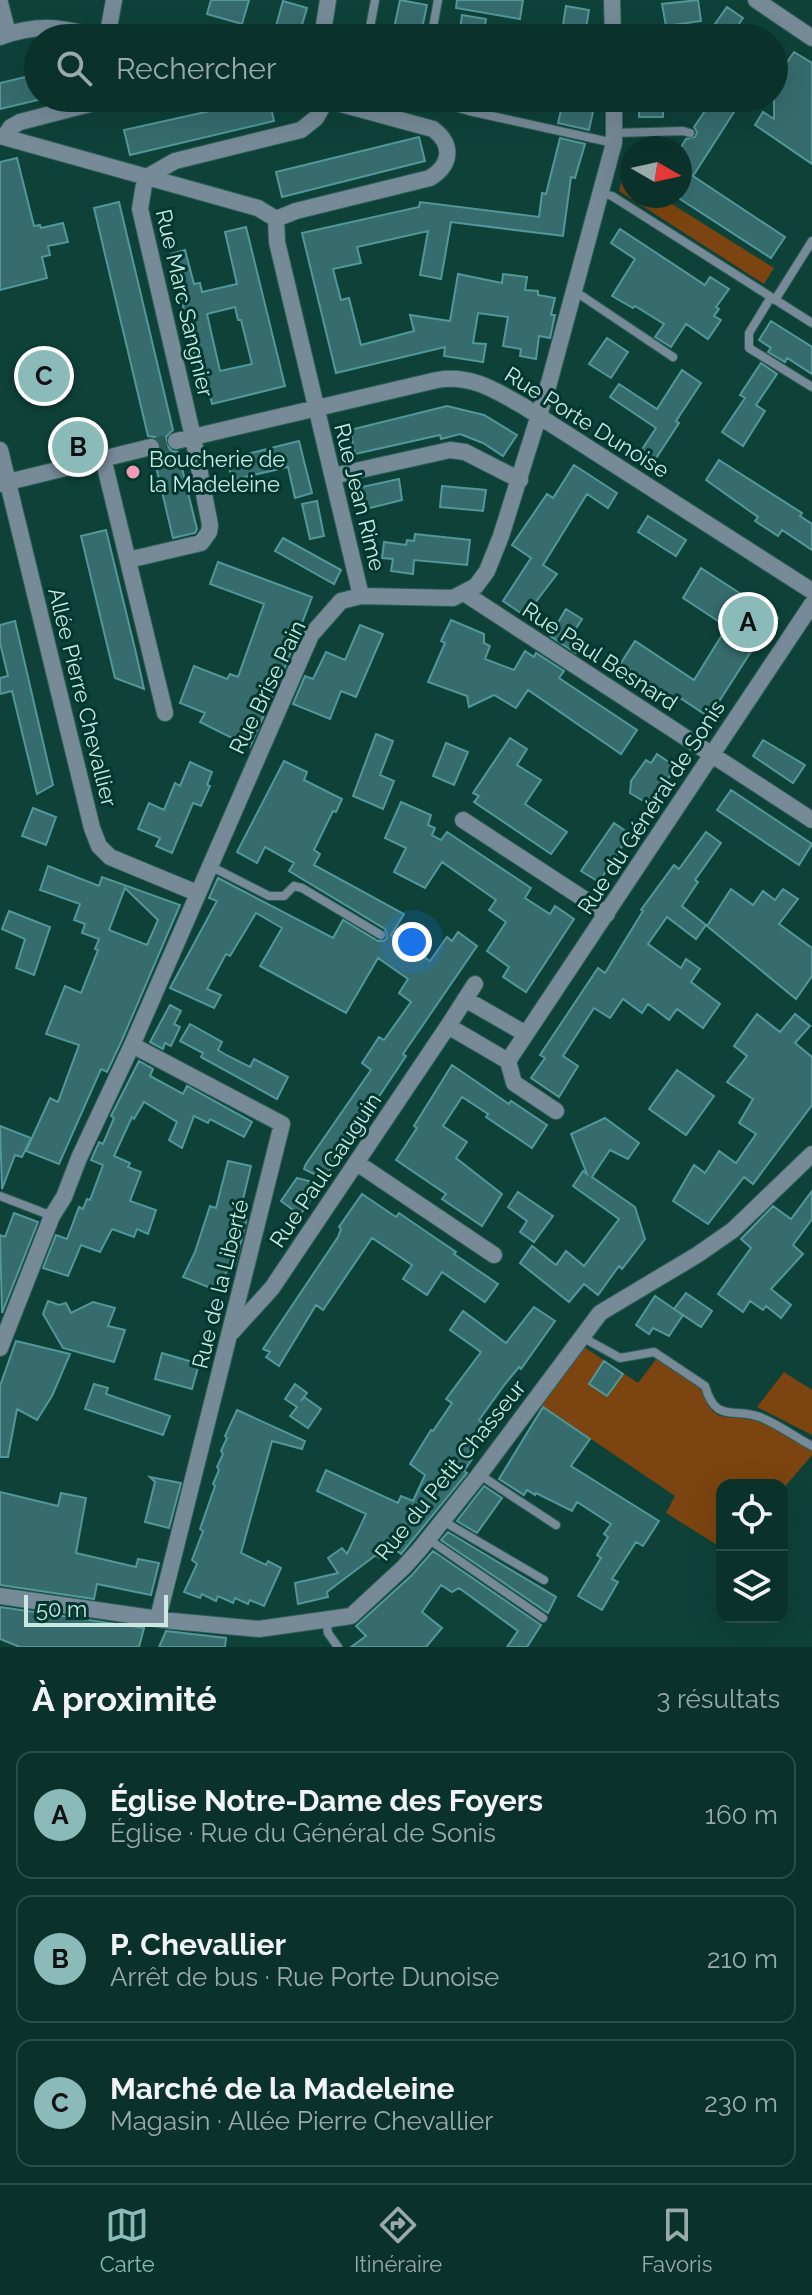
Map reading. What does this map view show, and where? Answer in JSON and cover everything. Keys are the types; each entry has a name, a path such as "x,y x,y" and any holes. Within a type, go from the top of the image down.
{"street":[{"path":"109,24 114,0"},
{"path":"324,24 328,0"},
{"path":"612,0 613,24"},
{"path":"756,0 812,38"},
{"path":"0,3 4,35 24,29"},
{"path":"59,112 20,122 2,137 258,208 276,219 296,211 430,178 441,171 448,153 442,136 382,112"},
{"path":"145,178 175,161 301,130 316,118 318,112"},
{"path":"361,596 445,599 476,586 487,571 540,416 601,193 614,138 614,112"},
{"name":"Rue Marc Sangnier","path":"128,560 201,543 209,532 210,517 140,209 145,178"},
{"name":"Rue Jean Rime","path":"276,219 277,242 361,596"},
{"name":"Rue Porte Dunoise","path":"176,441 437,380 458,378 491,387 540,416 812,591"},
{"path":"4,483 151,447"},
{"name":"Allée Pierre Chevallier","path":"0,450 4,483 99,846 110,857 197,893"},
{"path":"333,476 450,450 465,452 520,480"},
{"path":"103,458 165,713"},
{"name":"Rue Paul Besnard","path":"464,593 812,820"},
{"name":"Rue Brise Pain","path":"0,1348 52,1216 64,1197 132,1045 311,635 341,601 361,596"},
{"name":"Rue du Général de Sonis","path":"508,1061 812,604"},
{"path":"463,820 607,914"},
{"name":"Rue Paul Gauguin","path":"231,1333 272,1288 475,984"},
{"path":"465,999 526,1034"},
{"path":"448,1026 508,1061 514,1083 556,1111"},
{"name":"Rue de la Liberté","path":"132,1045 282,1124 158,1618"},
{"name":"Rue du Petit Chasseur","path":"0,1596 259,1629 351,1616 404,1567 443,1521 600,1313 733,1230 812,1154"},
{"path":"357,1163 494,1255"}],"lane":[{"path":"371,24 375,0"},
{"path":"434,24 438,0"},
{"path":"474,112 614,138 690,133"},
{"path":"601,193 612,196 812,323"},
{"path":"812,241 749,333 749,348 812,387"},
{"path":"574,293 673,357"},
{"path":"218,870 269,896 284,896 294,886 302,888 381,935"},
{"path":"0,1196 52,1216"},
{"path":"582,1337 620,1358 654,1352 705,1386 709,1402 722,1412 758,1416 812,1446"},
{"path":"479,1475 556,1525"},
{"path":"443,1521 544,1580"},
{"path":"427,1539 543,1618"},
{"path":"326,1620 328,1633 338,1647"}],"shaded area":[{"path":"646,208 678,208 774,268 764,284"},
{"path":"584,1347 638,1383 657,1358 703,1390 716,1414 770,1426 812,1451 812,1455 788,1483 788,1479 716,1479 716,1544 666,1513 675,1496 541,1405"},
{"path":"784,1372 812,1390 812,1435 757,1407"}],"building":[{"path":"211,0 249,0 242,24 207,14"},
{"path":"400,0 427,5 423,24 395,24"},
{"path":"457,0 523,0 520,19 456,8"},
{"path":"698,0 701,21 666,24 662,4"},
{"path":"283,1 307,8 302,24 277,24"},
{"path":"566,6 589,10 587,24 563,24"},
{"path":"727,7 743,18 739,24 715,24"},
{"path":"462,15 486,19 485,24 461,24"},
{"path":"794,52 812,63 812,164 755,125 763,112 774,119 774,112 788,112 788,61"},
{"path":"24,77 24,103 0,109 0,83"},
{"path":"206,112 272,112 274,121 130,155 124,130"},
{"path":"561,112 593,112 589,130 558,123"},
{"path":"639,112 663,112 663,117 639,117"},
{"path":"704,112 734,112 693,176 785,237 771,258 692,207 692,138 697,132 694,127"},
{"path":"419,137 425,161 282,197 276,172"},
{"path":"560,138 585,144 575,178 571,177 563,236 451,222 441,279 420,275 428,231 357,247 361,263 333,269 341,300 349,298 361,345 414,331 410,315 450,321 458,274 502,283 503,274 527,277 525,290 555,298 550,338 539,336 536,359 520,356 521,349 503,346 508,317 478,313 473,343 486,344 483,362 444,356 445,347 336,373 302,233 419,207 420,202 539,217 542,193 546,194"},
{"path":"17,158 34,226 40,225 41,228 63,223 68,242 48,246 50,255 42,257 47,278 0,290 0,162"},
{"path":"119,202 173,430 166,437 166,444 172,451 178,452 197,529 195,533 173,538 154,458 161,451 161,444 155,437 148,436 94,208"},
{"path":"246,227 285,386 212,404 204,370 198,371 171,254 185,250 194,284 200,283 202,292 237,284 225,232","holes":["235,307 238,320 241,320 252,364 220,371 207,314"]},
{"path":"620,229 705,285 710,277 729,289 716,307 719,309 714,316 721,320 708,339 686,324 671,347 655,337 664,324 612,296 635,259 611,243"},
{"path":"771,321 812,347 812,374 787,358 785,362 768,352 771,348 759,340"},
{"path":"607,338 628,352 611,378 589,364"},
{"path":"761,363 777,374 756,405 765,411 743,446 722,432 745,398 740,395"},
{"path":"682,370 701,383 649,469 635,460 656,428 610,397 619,384 657,409"},
{"path":"447,406 484,415 517,435 503,456 483,443 460,434 441,439 440,435 355,454 350,430"},
{"path":"299,441 312,493 295,498 288,467 232,480 227,459"},
{"path":"719,460 802,513 800,516 812,524 812,550 782,530 778,536 755,521 758,517 706,480"},
{"path":"574,465 617,493 608,508 587,494 543,565 557,574 525,616 503,601 531,558 512,545 547,494 553,498"},
{"path":"399,479 402,500 366,509 362,487"},
{"path":"442,486 486,490 483,511 440,507"},
{"path":"317,501 324,536 310,539 302,504"},
{"path":"648,516 686,540 676,556 638,532"},
{"path":"106,530 144,689 115,678 81,536"},
{"path":"415,534 470,540 467,565 414,560 413,574 391,571 393,559 382,558 384,542 406,545 407,540 414,541"},
{"path":"283,538 341,570 334,584 275,551"},
{"path":"218,562 312,597 250,747 200,722 205,713 180,703 194,666 227,679 230,674 238,677 264,604 210,584"},
{"path":"701,568 778,618 758,650 754,647 709,717 680,698 676,704 619,666 635,641 694,680 727,627 683,598"},
{"path":"566,609 582,619 570,638 581,645 576,653 550,636"},
{"path":"451,620 484,634 484,643 490,646 485,659 514,670 525,651 534,657 536,653 564,671 559,678 637,730 621,754 528,690 516,708 494,695 469,707 467,696 428,682"},
{"path":"15,621 53,785 37,794 12,691 0,694 0,678 8,676 0,643 0,625"},
{"path":"360,625 383,634 356,697 341,691 330,719 293,704 305,676 313,679 326,652 345,660"},
{"path":"376,734 393,741 380,775 394,781 383,809 353,796"},
{"path":"510,738 527,749 517,765 541,780 525,804 567,832 551,854 474,802 479,796 473,793"},
{"path":"763,740 805,765 793,783 753,756"},
{"path":"446,743 468,752 454,785 433,776"},
{"path":"657,754 676,767 650,805 630,793 631,781 646,760 651,763"},
{"path":"284,761 307,772 304,780 342,799 314,850 320,854 314,865 404,914 391,935 430,961 447,937 452,941 458,932 477,946 403,1054 406,1056 324,1179 304,1169 306,1164 371,1070 362,1063 379,1037 384,1040 411,1002 399,993 408,979 378,958 346,1013 260,966 282,928 256,913 230,956 226,954 207,989 221,995 214,1008 170,988 217,901 209,898 218,878 333,938 343,920 378,941 387,938 385,929 289,871 294,863 265,847 257,863 237,852"},
{"path":"190,762 212,772 207,785 210,786 201,806 193,803 172,853 156,846 160,838 138,829 149,803 164,810 175,783 180,786"},
{"path":"731,790 812,844 799,865 717,810"},
{"path":"401,802 431,815 428,825 435,828 432,835 441,840 447,832 531,888 525,898 550,914 555,906 574,919 526,992 503,977 509,967 487,951 506,922 489,910 496,900 442,862 425,888 394,872 406,848 385,838"},
{"path":"33,808 56,817 46,845 22,836"},
{"path":"614,823 630,834 599,882 581,871"},
{"path":"706,832 721,843 695,880 698,882 682,906 706,925 696,939 667,917 648,944 681,968 686,959 700,969 691,982 720,1004 703,1028 677,1009 669,1020 648,1004 642,1013 623,999 610,1018 594,1008 563,1056 578,1066 559,1097 531,1078 545,1058 540,1055 598,968 605,973 641,910 674,865 679,869"},
{"path":"48,866 99,886 102,877 180,905 122,1040 107,1072 101,1069 59,1164 26,1151 50,1098 58,1102 79,1045 46,1034 65,986 81,993 98,950 95,949 99,939 82,933 85,924 74,920 80,904 40,890","holes":["125,888 158,920 147,945 109,930"]},
{"path":"731,889 753,905 763,891 775,900 783,889 798,899 779,924 812,948 812,976 796,999 707,926"},
{"path":"9,911 50,927 34,975 16,968 25,939 2,929"},
{"path":"170,1005 181,1011 174,1024 180,1027 171,1046 165,1043 163,1049 150,1042"},
{"path":"757,1014 780,1032 795,1014 810,1026 795,1043 812,1057 812,1105 753,1184 744,1177 708,1224 673,1201 694,1165 705,1173 719,1151 736,1163 756,1134 739,1123 753,1099 727,1082 747,1056 734,1046"},
{"path":"190,1024 222,1042 218,1050 226,1055 250,1067 254,1059 288,1077 277,1099 201,1057 203,1053 180,1041"},
{"path":"139,1061 153,1069 150,1076 183,1094 187,1086 252,1122 244,1137 210,1119 208,1123 194,1116 182,1148 169,1140 177,1122 144,1102 134,1119 132,1117 114,1156 141,1172 130,1201 156,1210 148,1234 137,1229 134,1237 112,1229 100,1252 81,1245 68,1276 43,1268 56,1235 67,1239 79,1207 83,1209 87,1199 90,1200 103,1165 91,1160 99,1142 103,1144 114,1118 111,1116"},
{"path":"452,1065 509,1104 511,1101 547,1125 532,1148 462,1097 443,1126 467,1142 456,1158 502,1194 482,1226 442,1199 446,1194 396,1160"},
{"path":"677,1070 714,1096 686,1135 649,1109"},
{"path":"605,1118 639,1143 628,1159 610,1150 592,1177 635,1207 645,1239 622,1269 619,1266 598,1295 584,1284 569,1302 520,1263 532,1246 556,1265 566,1251 584,1266 619,1219 573,1186 583,1171 587,1174 571,1134"},
{"path":"0,1126 31,1138 22,1157 15,1155 2,1189"},
{"path":"228,1161 251,1166 239,1216 247,1218 235,1266 230,1264 218,1291 183,1277 210,1206 216,1208"},
{"path":"297,1178 321,1184 300,1215 281,1201"},
{"path":"812,1191 812,1219 793,1245 803,1254 771,1289 791,1305 781,1318 766,1306 763,1310 750,1301 743,1312 718,1294 751,1248 741,1239 773,1206 791,1219"},
{"path":"518,1192 553,1216 534,1242 520,1232 527,1221 508,1207"},
{"path":"362,1194 396,1217 399,1213 498,1284 485,1302 442,1272 427,1295 403,1279 412,1265 372,1238 323,1310 316,1305 279,1366 266,1357 270,1352 263,1349 338,1237 339,1227"},
{"path":"14,1213 38,1222 2,1313 0,1235 5,1237"},
{"path":"686,1293 712,1311 701,1327 674,1309"},
{"path":"655,1296 683,1315 669,1336 653,1328 649,1334 636,1325"},
{"path":"48,1301 59,1305 66,1303 71,1313 93,1302 115,1308 108,1326 125,1330 114,1362 63,1348 43,1314"},
{"path":"534,1307 555,1321 479,1420 488,1426 467,1456 472,1459 464,1471 467,1473 401,1554 390,1545 379,1558 376,1555 327,1592 328,1597 298,1604 295,1583 338,1573 328,1558 342,1548 347,1554 366,1514 317,1491 326,1470 398,1503 401,1496 413,1501 425,1475 410,1464 452,1403 446,1399 481,1352 450,1330 463,1311 506,1343"},
{"path":"16,1341 70,1354 52,1396 37,1420 17,1409 8,1457 0,1457 0,1386"},
{"path":"162,1353 199,1364 192,1389 155,1379"},
{"path":"604,1361 623,1374 607,1396 589,1384"},
{"path":"94,1384 108,1388 106,1394 170,1416 163,1435 85,1409"},
{"path":"295,1384 307,1393 304,1397 321,1409 308,1428 290,1416 297,1407 285,1399"},
{"path":"543,1407 590,1439 571,1466 659,1521 643,1546 636,1542 612,1579 618,1582 602,1610 578,1596 601,1558 597,1555 608,1537 604,1534 611,1524 577,1502 572,1511 527,1490 524,1495 499,1479"},
{"path":"237,1410 305,1441 302,1449 272,1441 241,1553 266,1565 268,1561 281,1568 264,1606 250,1600 248,1604 235,1598 233,1603 218,1596 216,1601 202,1594 200,1598 184,1592 197,1564 192,1560 203,1531 200,1529 215,1486 225,1436"},
{"path":"150,1477 181,1483 169,1528 145,1522 155,1482"},
{"path":"484,1486 502,1498 477,1533 457,1521"},
{"path":"0,1492 58,1506 61,1493 86,1498 76,1553 136,1567 138,1559 159,1563 151,1595 97,1584 94,1599 0,1585"},
{"path":"448,1532 556,1597 548,1613 441,1540"},
{"path":"433,1551 541,1625 527,1647 507,1647 518,1631 459,1588 452,1592 441,1585 422,1612 442,1628 426,1647 351,1647 366,1636 356,1626 412,1575"},
{"path":"0,1607 144,1628 139,1647 20,1647 0,1639"},
{"path":"166,1631 226,1638 225,1647 159,1647"}],"tunnel":[{"path":"151,447 176,441"}],"place":[{"name":"Marché de la Madeleine","path":"44,376"},
{"name":"P. Chevallier","path":"78,447"},
{"name":"Boucherie de la Madeleine","path":"133,472"},
{"name":"Église Notre-Dame des Foyers","path":"748,622"}]}
